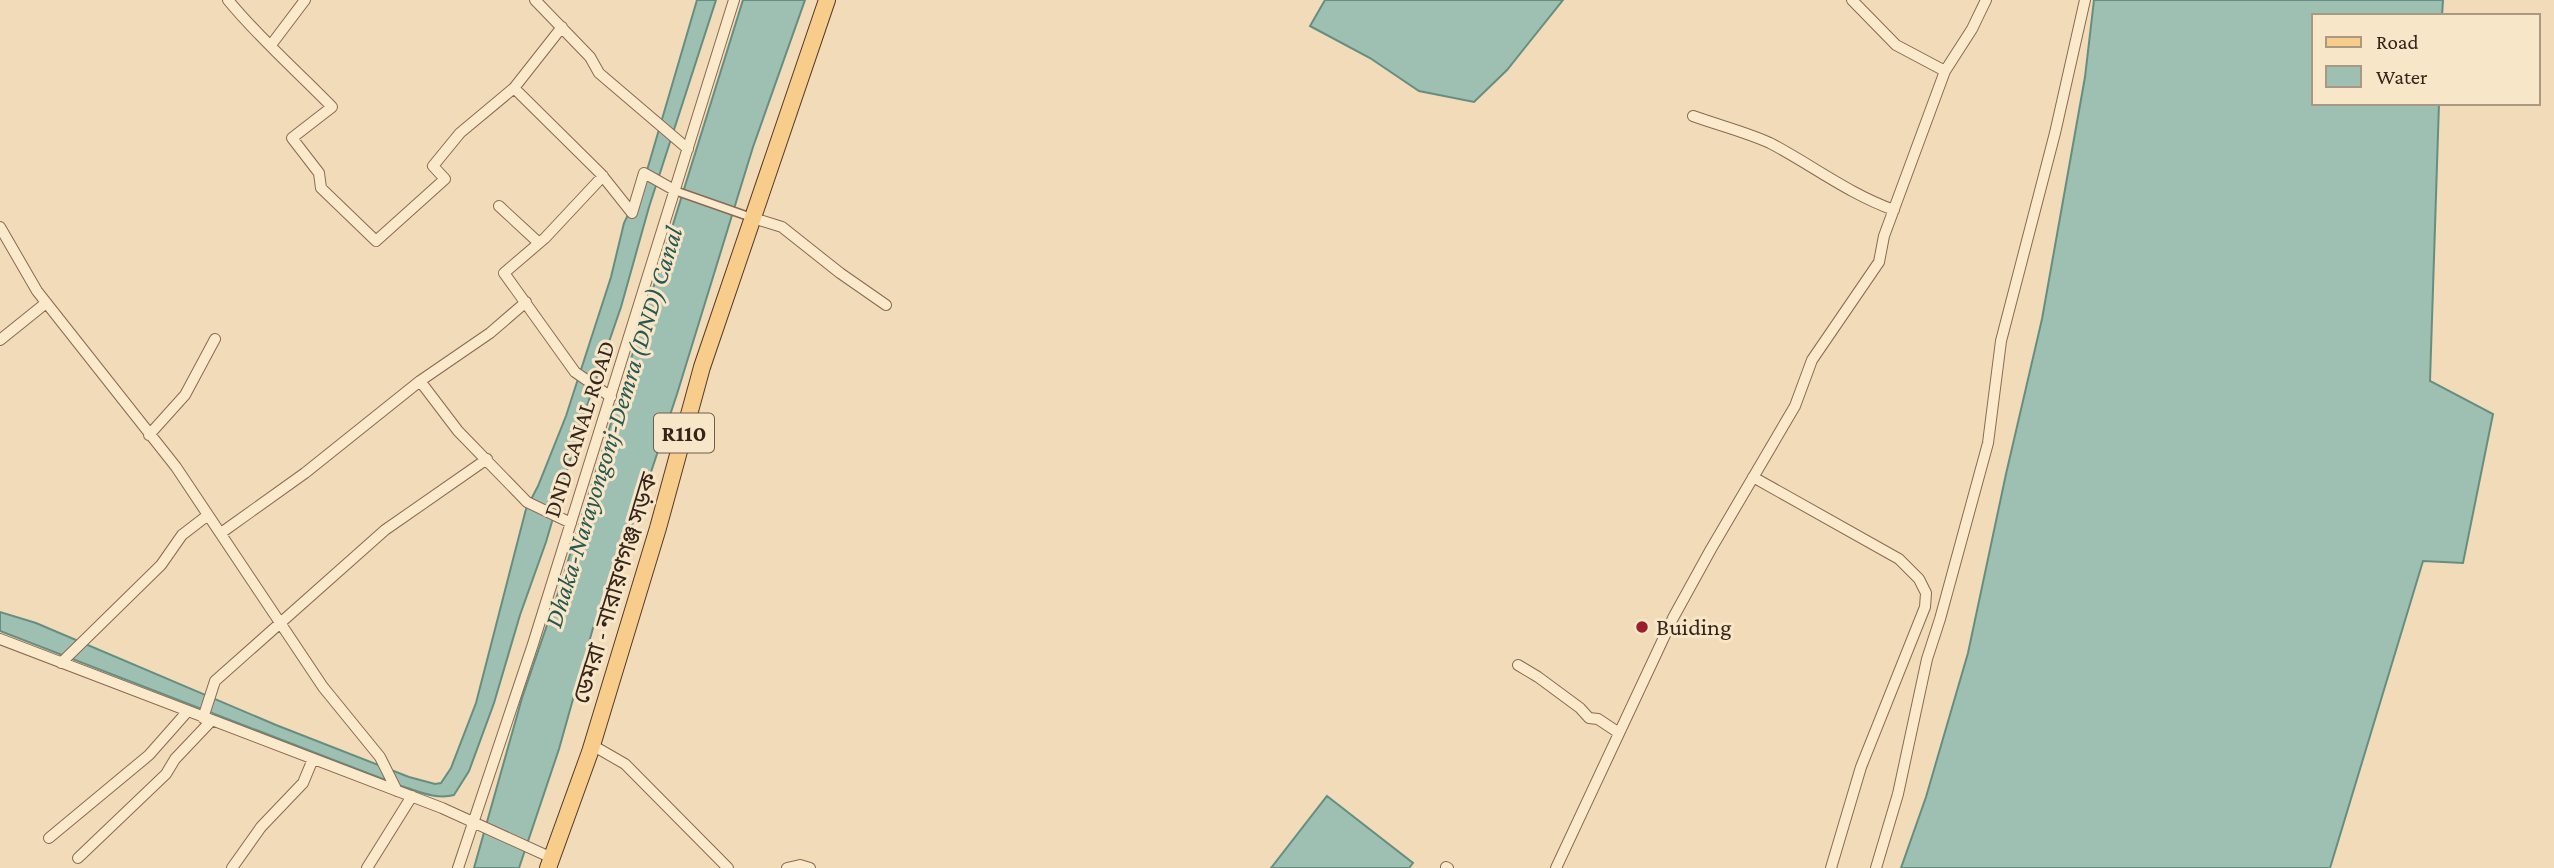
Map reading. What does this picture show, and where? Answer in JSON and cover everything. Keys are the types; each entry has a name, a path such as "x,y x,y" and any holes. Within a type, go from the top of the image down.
{"main road":[{"name":"ডেমরা - নারায়ণগঞ্জ সড়ক","path":"550,863 592,745 658,528 702,367 827,0"}],"street":[{"path":"228,0 248,25 332,107 292,138 319,173 321,188 376,241 445,179 433,166 460,133 514,89 562,27"},
{"path":"271,45 305,0"},
{"path":"535,0 590,57 599,73 688,149"},
{"name":"DND CANAL ROAD","path":"458,868 571,523 734,0"},
{"path":"1852,0 1896,44 1945,71"},
{"path":"1556,868 1673,618 1795,406 1819,349 1879,262 1884,236 1945,71 1972,29 1986,0"},
{"path":"1876,868 1898,793 1927,659 1988,443 2001,341 2055,133 2085,0"},
{"path":"514,89 603,176 632,213 644,173 676,191 782,227 886,305"},
{"path":"1693,116 1767,142 1866,200 1894,210"},
{"path":"603,176 538,243 504,273 575,372 611,397"},
{"path":"499,206 538,243"},
{"path":"0,227 46,303 176,467 323,687 380,757 397,791"},
{"path":"220,533 305,472 421,381 490,333 526,302"},
{"path":"0,340 46,303"},
{"path":"149,435 185,395 215,339"},
{"path":"421,381 458,431 527,502 571,523"},
{"path":"78,858 166,774 207,719 215,681 385,530 486,460"},
{"path":"1753,477 1899,559 1919,579 1926,593 1925,607 1861,767 1831,868"},
{"path":"61,663 162,565 182,535 208,514"},
{"path":"0,639 474,821 550,863"},
{"path":"1518,665 1580,708 1589,718 1598,719 1619,733"},
{"path":"49,838 149,755 187,712"},
{"path":"592,745 625,764 728,868"},
{"path":"232,868 261,827 303,783 313,759"},
{"path":"367,868 412,796"},
{"path":"787,868 800,865 810,868"}],"water":[{"path":"697,0 716,0 494,703 469,771 454,795 434,796 401,786 0,631 0,612 36,623 276,725 409,777 441,783 451,768 476,703 526,509 566,416 611,277 624,223 643,184"},
{"name":"Dhaka-Narayongonj-Demra (DND) Canal","path":"743,0 805,0 753,147 642,499 593,628 559,749 519,868 474,868 522,698 558,593"},
{"path":"1325,0 1563,0 1507,70 1474,102 1419,91 1370,58 1310,26"},
{"path":"2094,0 2443,0 2442,14 2312,14 2312,105 2439,105 2430,381 2493,414 2463,563 2423,561 2330,868 1901,868 1926,797 1968,653 2042,319 2085,77"},
{"path":"1327,796 1413,863 1409,868 1271,868"}],"place":[{"name":"Buiding","path":"1642,627"}]}
